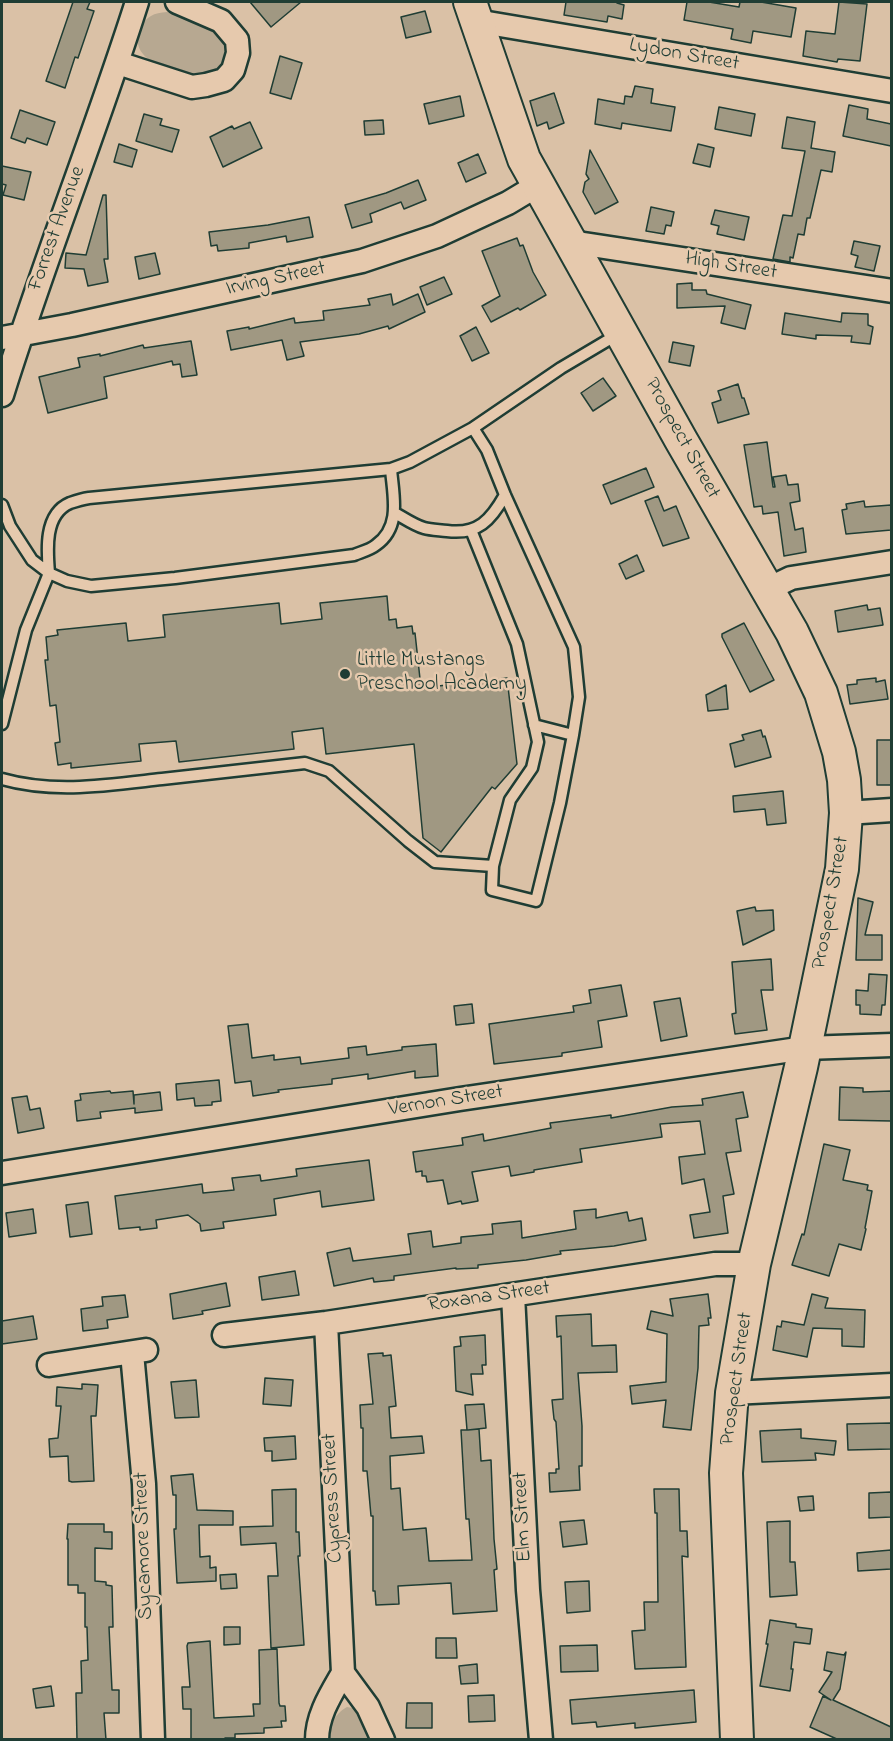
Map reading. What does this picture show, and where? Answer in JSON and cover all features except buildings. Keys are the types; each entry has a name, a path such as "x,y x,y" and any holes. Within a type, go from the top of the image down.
{"street":[{"name":"Forrest Avenue","path":"2,396 11,336 118,63 137,2"},
{"path":"118,63 192,87 224,80 233,70 238,53 237,40 221,21 177,2"},
{"name":"Lydon Street","path":"473,11 891,91"},
{"name":"Prospect Street","path":"473,11 524,159 766,590 792,632 821,693 839,752 844,780 846,813 842,869 805,1048 754,1264 732,1393 726,1473 737,1740"},
{"name":"Irving Street","path":"11,336 72,325 362,261 438,236 508,203 538,185"},
{"name":"High Street","path":"571,243 891,291"},
{"path":"766,590 791,579 891,562"},
{"path":"846,813 891,810"},
{"name":"Vernon Street","path":"2,1173 460,1099 805,1048 891,1045"},
{"name":"Roxana Street","path":"224,1335 326,1323 715,1264 754,1264"},
{"name":"Elm Street","path":"513,1295 528,1590 541,1740"},
{"name":"Cypress Street","path":"326,1323 343,1673"},
{"name":"Sycamore Street","path":"50,1365 140,1351 153,1740"},
{"path":"732,1393 891,1385"},
{"path":"317,1740 317,1730 326,1704 343,1673 368,1707 383,1740"}],"lane":[{"path":"2,724 26,630 49,573 49,531 56,515 68,504 89,498 391,469 410,462 473,428 561,368 621,332"},
{"path":"471,531 517,644 538,742 532,768 510,800 494,866 492,890 536,901 560,803 579,697 574,647 487,450 473,428"},
{"path":"2,504 10,526 32,560 49,573 67,581 92,586 175,578 354,555 376,546 390,531 395,513 391,469"},
{"path":"395,513 423,528 461,533 471,531 486,521 505,495"},
{"path":"534,725 573,735"},
{"path":"2,779 48,787 85,788 305,763 329,771 435,862 494,866"}],"shaded area":[{"path":"167,12 204,24 219,36 227,52 218,70 203,76 194,75 157,63 145,56 138,45 141,28 151,16"},
{"path":"347,1707 352,1708 362,1719 368,1739 328,1740 333,1721"}],"place":[{"name":"Little Mustangs Preschool Academy","path":"345,674"}]}
